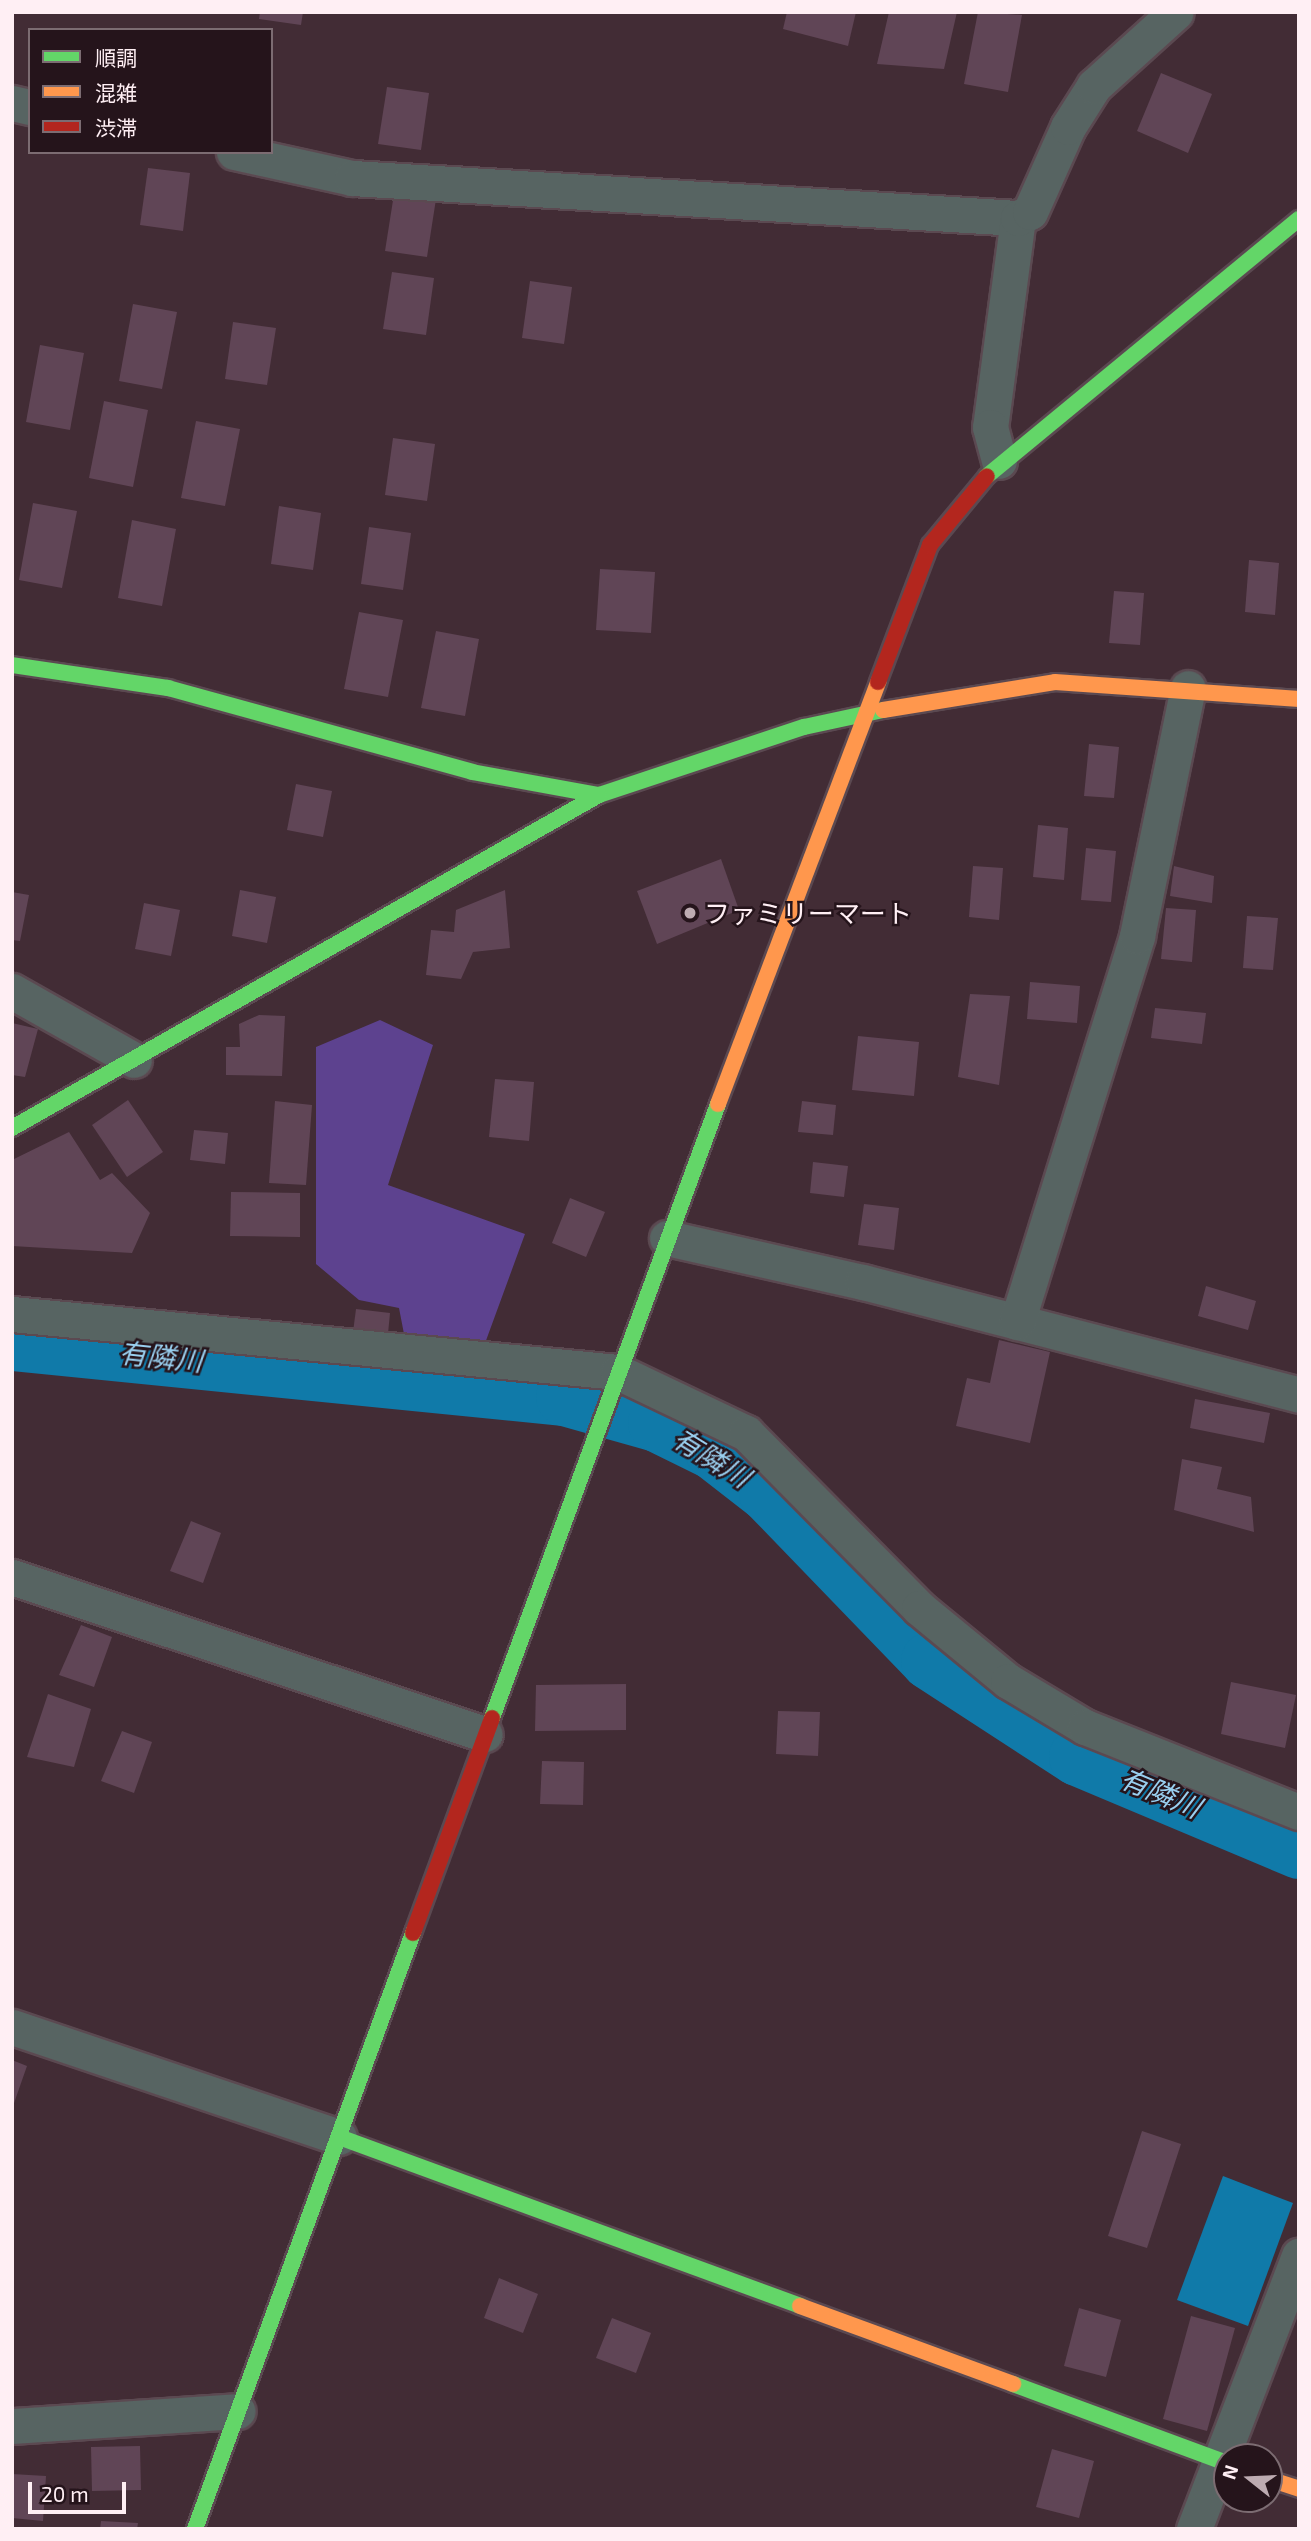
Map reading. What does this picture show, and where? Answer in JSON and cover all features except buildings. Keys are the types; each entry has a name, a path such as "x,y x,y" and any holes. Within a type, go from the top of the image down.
{"street":[{"path":"243,154 352,178 1018,218 1030,212 1068,127 1094,86 1176,12"},
{"path":"999,461 990,427 1018,218"},
{"path":"195,2529 667,1238 863,713 930,545 999,461 1299,219"},
{"path":"12,664 168,688 472,772 599,795"},
{"path":"12,1128 599,795 863,713 1055,682 1188,688 1299,699"},
{"path":"1017,1322 1137,936 1188,688"},
{"path":"12,991 134,1060"},
{"path":"667,1238 1017,1322 1299,1395"},
{"path":"12,1314 615,1379 746,1433 919,1608 1008,1681 1085,1727 1299,1812"},
{"path":"12,1577 485,1734"},
{"path":"12,2027 339,2137 1213,2458"},
{"path":"1230,2443 1299,2255"},
{"path":"12,2426 238,2411"},
{"path":"1194,2529 1213,2485"}],"shaded area":[{"path":"380,1020 433,1045 388,1185 525,1234 484,1346 404,1334 399,1308 359,1300 316,1264 316,1047"}],"water":[{"path":"1223,2176 1293,2203 1248,2326 1177,2300"}],"waterway":[{"name":"有隣川","path":"12,1342 565,1397 657,1423 714,1451 768,1493 930,1661 1078,1757 1299,1850"}],"traffic: fast":[{"path":"987,476 1299,219"},
{"path":"12,665 168,688 472,772 599,795 804,727 883,710"},
{"path":"12,1128 599,795"},
{"path":"492,1718 718,1104"},
{"path":"195,2529 413,1933"},
{"path":"339,2137 800,2306"},
{"path":"1013,2384 1213,2458"}],"traffic: slow":[{"path":"718,1104 878,682"},
{"path":"883,710 1055,682 1299,699"},
{"path":"800,2306 1013,2384"},
{"path":"1283,2484 1299,2489"}],"traffic: jam":[{"path":"878,682 930,545 987,476"},
{"path":"413,1933 492,1718"}],"place":[{"name":"ファミリーマート","path":"690,913"}]}
